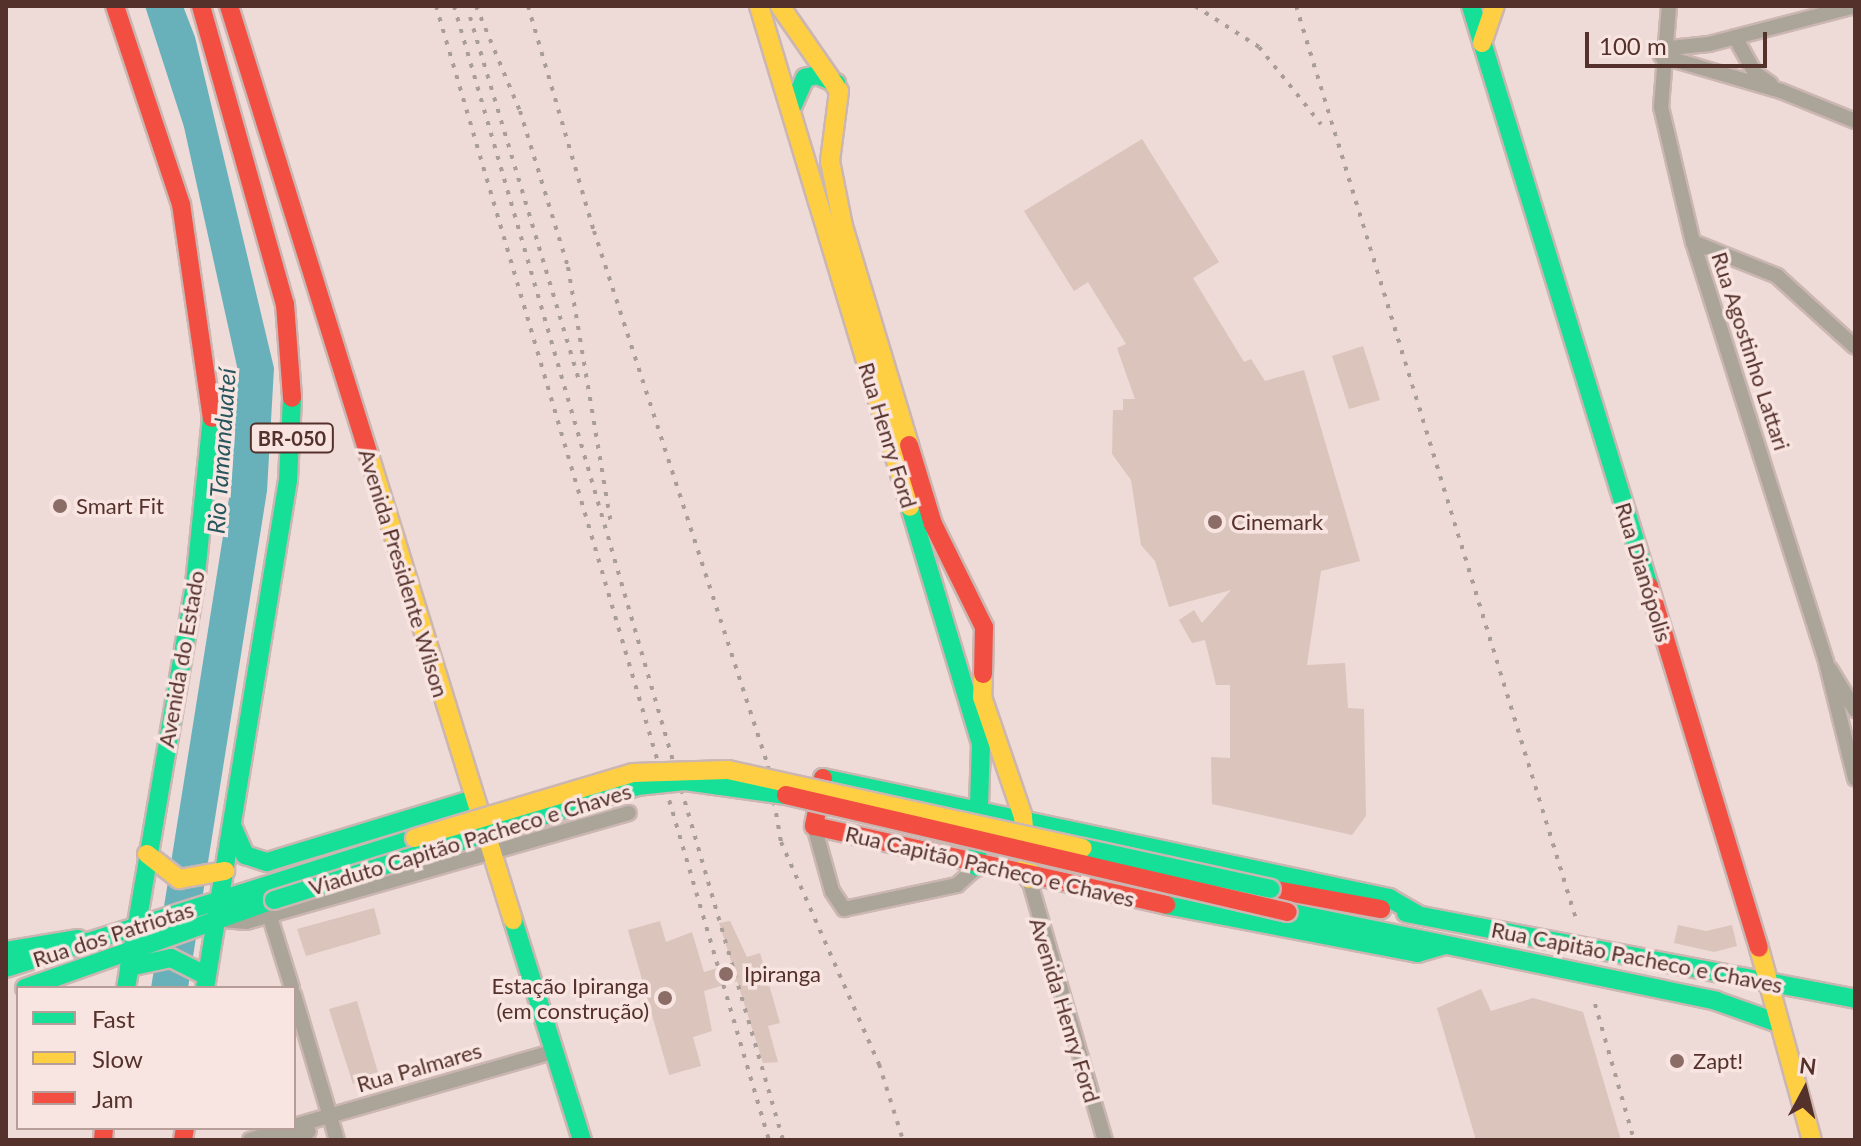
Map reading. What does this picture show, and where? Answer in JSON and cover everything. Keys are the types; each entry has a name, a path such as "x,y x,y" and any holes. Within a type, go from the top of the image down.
{"main road":[{"name":"Avenida do Estado","path":"115,6 181,204 213,406 197,570 126,986"},
{"name":"BR-050","path":"201,6 270,242 292,364 292,455 206,982"},
{"name":"Avenida Presidente Wilson","path":"229,6 582,1140"},
{"name":"Rua Henry Ford","path":"759,6 793,105 984,758 975,808 977,867"},
{"path":"780,6 836,83 840,102 830,161 847,240 933,524 984,627 984,704 1023,817 1029,879"},
{"name":"Rua Dianópolis","path":"1471,6 1769,980 1778,1023 1812,1140"},
{"path":"1482,43 1495,6"},
{"path":"793,105 805,78 817,75 836,83"},
{"path":"949,634 969,644 984,627"},
{"name":"Viaduto Capitão Pacheco e Chaves","path":"218,919 589,782 681,768 764,776 1271,889"},
{"name":"Rua Capitão Pacheco e Chaves","path":"1426,917 1389,898 825,776 814,826 1029,879 1351,943 1442,946 1716,1001 1778,1023"},
{"name":"Viaduto Capitão Pacheco e Chaves","path":"220,900 272,898 504,824 637,786 685,781 768,791 1289,912"},
{"path":"233,828 245,855 267,862 474,799"},
{"path":"147,854 179,879 226,866 272,898"},
{"name":"Rua Capitão Pacheco e Chaves","path":"1271,889 1769,980 1855,999"},
{"name":"Rua dos Patriotas","path":"6,968 136,924 220,900"},
{"path":"1289,912 1351,943"},
{"name":"Rua Capitão Pacheco e Chaves","path":"1289,912 1388,942"},
{"path":"1388,942 1403,922 1426,917"},
{"name":"Rua dos Patriotas","path":"30,986 133,946 218,919"},
{"path":"6,951 59,938 89,940"},
{"path":"1603,978 1615,953"},
{"path":"129,967 171,958 206,982"},
{"path":"1716,1001 1755,1001 1769,980"}],"street":[{"name":"Rua Agostinho Lattari","path":"1669,6 1661,52 1661,107 1693,242 1826,662"},
{"path":"1661,52 1709,44 1855,6"},
{"path":"1735,37 1755,73 1781,91"},
{"path":"1709,44 1718,72"},
{"path":"1661,52 1781,91 1854,121"},
{"path":"1693,242 1777,276 1855,347"},
{"path":"1826,662 1855,710"},
{"path":"1826,662 1855,778"},
{"path":"1840,725 1855,737"},
{"path":"292,986 272,898 490,850 629,813"},
{"path":"814,826 834,899 844,909 957,885 977,867"},
{"name":"Avenida Henry Ford","path":"1029,879 1105,1140"},
{"path":"296,1002 337,1140"},
{"name":"Rua Palmares","path":"296,1126 332,1120 555,1051"},
{"path":"282,1140 332,1120"},
{"name":"Rua Palmares","path":"250,1140 282,1130"}],"water":[{"name":"Rio Tamanduateí","path":"145,6 183,6 195,37 274,368 267,491 188,986 151,986 231,486 238,371 184,127"}],"building":[{"path":"1142,139 1219,262 1193,278 1244,362 1251,359 1265,381 1304,370 1360,561 1321,571 1307,665 1345,663 1348,708 1364,709 1366,816 1352,835 1212,804 1211,757 1230,758 1230,685 1216,685 1205,640 1192,643 1179,620 1194,610 1202,623 1231,590 1169,607 1155,561 1141,545 1131,480 1112,454 1113,410 1123,410 1123,399 1135,399 1117,348 1126,344 1088,282 1074,291 1024,211"},
{"path":"1363,346 1380,400 1349,409 1332,356"},
{"path":"374,908 381,934 306,956 297,929"},
{"path":"660,921 666,942 692,932 704,972 732,964 719,923 730,921 747,957 760,953 780,1023 768,1026 778,1062 763,1063 737,981 704,991 712,1031 693,1037 701,1066 669,1075 628,930"},
{"path":"1678,925 1706,931 1732,925 1737,946 1714,952 1674,943"},
{"path":"1481,989 1491,1011 1533,998 1583,1012 1621,1140 1476,1140 1437,1008"},
{"path":"357,1001 379,1076 353,1084 329,1009"}],"railway":[{"path":"436,6 769,1140"},
{"path":"454,6 783,1140"},
{"path":"476,6 520,111 568,267 611,524"},
{"path":"528,6 594,231 768,766 781,842 879,1064 903,1140"},
{"path":"1195,6 1259,47 1321,124"},
{"path":"1296,6 1577,922"},
{"path":"470,17 578,378"},
{"path":"1595,1004 1634,1140"}],"traffic: fast":[{"path":"1471,6 1649,586"},
{"path":"793,105 805,78 817,75 836,83"},
{"path":"205,986 288,480 292,398"},
{"path":"126,986 195,584 212,418"},
{"path":"910,507 981,744 977,867"},
{"path":"823,778 1389,898 1418,915"},
{"path":"274,900 637,786 685,781 786,795"},
{"path":"233,828 245,855 267,862 474,799"},
{"path":"6,968 415,838"},
{"path":"1083,848 1271,889"},
{"path":"31,986 274,900"},
{"path":"1166,905 1417,953 1442,946"},
{"path":"1288,912 1716,1001 1778,1023"},
{"path":"1406,913 1855,999"},
{"path":"513,920 582,1140"},
{"path":"6,951 78,939"},
{"path":"129,967 171,958 207,976"}],"traffic: slow":[{"path":"759,6 910,507"},
{"path":"780,6 839,91 830,161 843,226 909,445"},
{"path":"1482,43 1495,6"},
{"path":"369,455 513,920"},
{"path":"983,674 982,697 1023,817 1029,879"},
{"path":"415,838 633,773 728,770 1083,848"},
{"path":"147,854 179,879 225,871"},
{"path":"1759,948 1812,1140"}],"traffic: jam":[{"path":"115,6 181,204 212,418"},
{"path":"201,6 285,304 292,398"},
{"path":"229,6 369,455"},
{"path":"909,445 933,524 984,627 983,674"},
{"path":"1649,586 1759,948"},
{"path":"823,778 814,826 1166,905"},
{"path":"786,795 1288,912"},
{"path":"1271,889 1381,909"},
{"path":"103,1140 104,1130"},
{"path":"183,1140 185,1130"}],"place":[{"name":"Smart Fit","path":"60,506"},
{"name":"Cinemark","path":"1215,522"},
{"name":"Ipiranga","path":"726,974"},
{"name":"Estação Ipiranga (em construção)","path":"665,998"},
{"name":"Zapt!","path":"1677,1061"}]}
